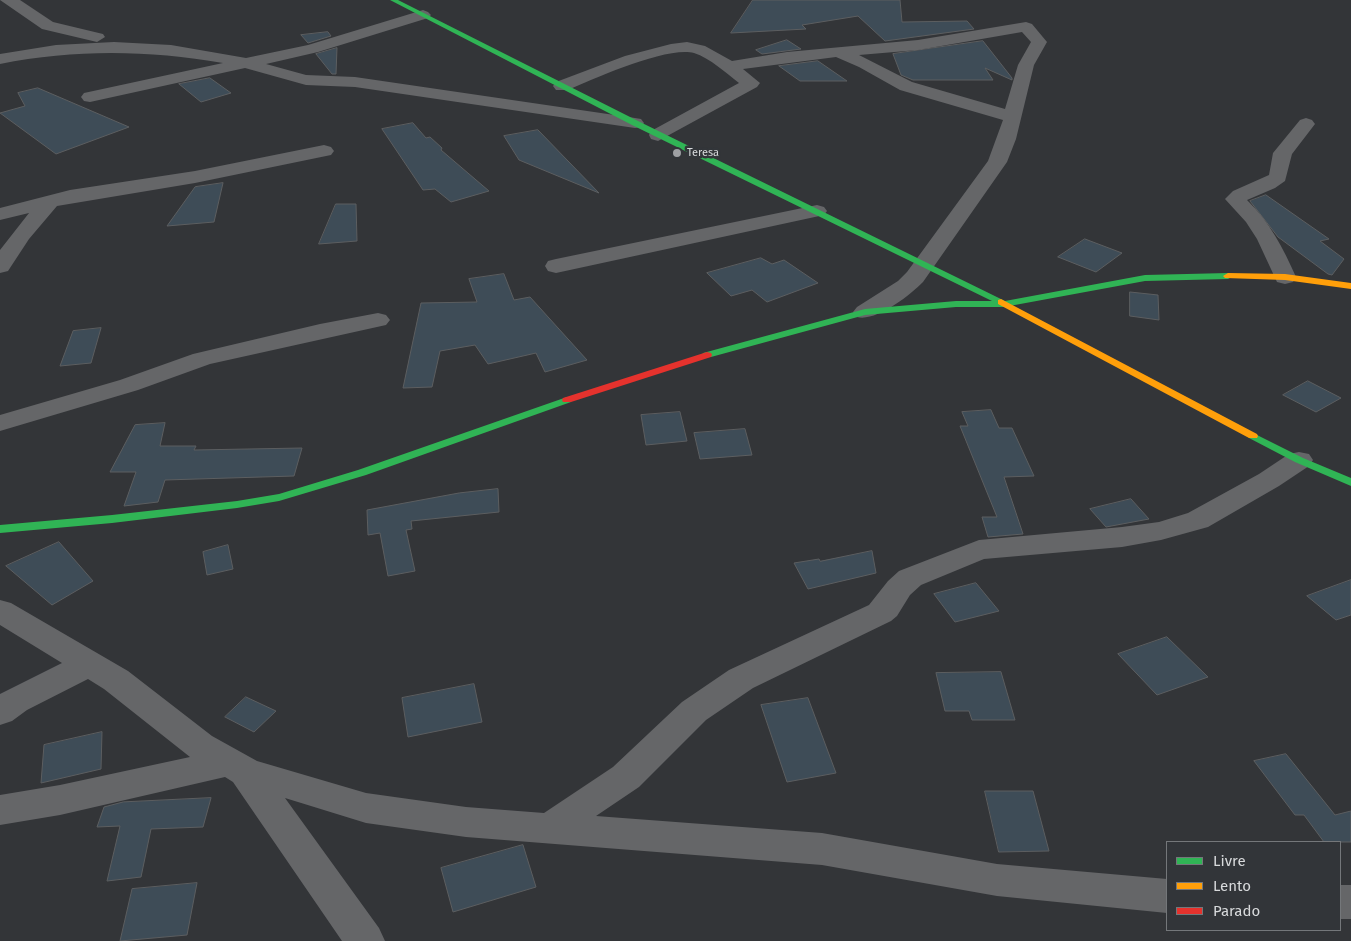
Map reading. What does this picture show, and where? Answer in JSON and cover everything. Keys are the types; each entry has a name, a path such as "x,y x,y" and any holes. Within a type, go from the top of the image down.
{"street":[{"path":"8,0 24,8 48,26 245,63 291,77 309,80 365,83 635,123"},
{"path":"393,0 658,135 1004,304 1299,460 1351,482"},
{"path":"90,97 312,49 423,15"},
{"path":"727,67 787,57 918,45 1026,27 1039,42 1038,50 1027,62 1006,146 997,162 945,233 925,265 906,286 865,312"},
{"path":"562,86 618,62 685,47 698,48 751,83 658,135"},
{"path":"0,59 38,51 80,48 169,50"},
{"path":"839,53 865,63 906,86 945,99 1013,117"},
{"path":"1285,277 1268,239 1254,218 1236,199 1242,193 1268,184 1278,177 1283,153 1306,124"},
{"path":"0,214 50,201 205,175 324,151"},
{"path":"0,266 21,235 50,201"},
{"path":"556,266 817,211"},
{"path":"0,529 57,526 206,508 290,495 350,477 501,421 708,355 865,312 956,304 1004,304 1145,278 1199,276 1285,277 1351,286"},
{"path":"0,423 129,386 202,360 310,333 378,320"},
{"path":"549,829 626,777 694,711 733,684 880,613 886,608 899,588 910,578 980,550 1122,537 1161,531 1198,520 1269,480 1299,460"},
{"path":"0,611 116,680 200,746 237,767 366,808 466,822 822,849 997,880 1166,896"},
{"path":"0,712 15,701 88,664"},
{"path":"0,810 237,767"},
{"path":"237,767 365,941"}],"building":[{"path":"753,0 900,0 902,22 967,21 974,29 885,41 858,16 802,25 806,29 731,33"},
{"path":"328,32 331,36 308,43 301,35"},
{"path":"787,40 801,49 762,54 756,50"},
{"path":"983,41 1012,80 985,68 993,80 913,80 901,75 893,54"},
{"path":"337,48 336,74 332,74 316,54"},
{"path":"818,61 847,81 800,81 779,66"},
{"path":"210,78 231,93 201,102 179,84"},
{"path":"38,88 129,127 56,154 0,113 25,106 18,93"},
{"path":"413,123 426,138 430,137 442,148 441,150 489,191 451,202 435,189 423,190 382,129"},
{"path":"538,130 599,193 519,160 504,136"},
{"path":"223,183 214,222 167,226 195,187"},
{"path":"1266,195 1329,239 1320,241 1344,259 1332,275 1278,237 1250,201"},
{"path":"336,204 356,204 357,241 319,244"},
{"path":"1085,239 1122,253 1096,272 1058,257"},
{"path":"761,258 772,264 784,260 818,283 767,302 752,290 731,296 707,273"},
{"path":"504,274 514,300 530,297 587,360 545,372 536,353 488,364 475,345 440,351 432,387 403,388 421,303 477,302 469,279"},
{"path":"1130,292 1158,295 1159,320 1130,316"},
{"path":"101,328 91,363 60,366 73,331"},
{"path":"1308,381 1341,398 1316,412 1283,395"},
{"path":"991,410 999,428 1012,428 1034,476 1004,477 1023,534 988,537 982,517 997,517 960,426 968,426 962,412"},
{"path":"680,412 687,441 646,445 641,415"},
{"path":"165,423 160,446 196,446 194,450 302,448 294,476 165,480 158,502 124,506 136,472 110,472 135,425"},
{"path":"745,429 752,455 700,459 694,433"},
{"path":"498,489 499,512 411,521 412,529 406,530 415,571 388,576 380,533 368,535 367,510 459,493"},
{"path":"1131,499 1149,519 1106,527 1090,509"},
{"path":"59,542 93,581 52,605 6,566"},
{"path":"228,545 233,569 207,575 203,552"},
{"path":"872,551 876,573 808,589 794,563 819,559 820,561"},
{"path":"1351,580 1351,615 1336,620 1307,596"},
{"path":"976,583 999,611 955,622 934,594"},
{"path":"1167,637 1208,677 1157,695 1118,654"},
{"path":"1001,672 1015,720 972,720 969,711 945,711 936,673"},
{"path":"474,684 482,722 408,737 402,698"},
{"path":"246,697 276,711 254,732 225,717"},
{"path":"808,698 836,773 787,782 761,705"},
{"path":"102,732 101,769 41,783 44,745"},
{"path":"1286,754 1335,815 1351,811 1351,842 1323,841 1304,815 1295,815 1254,761"},
{"path":"985,791 1033,791 1049,851 999,852"},
{"path":"211,798 203,827 151,829 141,877 107,881 120,826 97,827 104,807 123,802"},
{"path":"523,845 536,887 453,912 441,868"},
{"path":"197,883 187,935 120,941 132,889"}],"traffic: fast":[{"path":"393,0 635,123 1001,302"},
{"path":"707,355 865,312 956,304 1004,304 1145,278 1228,276"},
{"path":"0,529 45,526 237,505 279,497 362,473 567,400"},
{"path":"1253,436 1299,460 1351,482"}],"traffic: slow":[{"path":"1228,276 1285,277 1351,286"},
{"path":"1001,302 1253,436"}],"traffic: jam":[{"path":"567,400 707,355"}],"place":[{"name":"Teresa","path":"677,153"}]}
